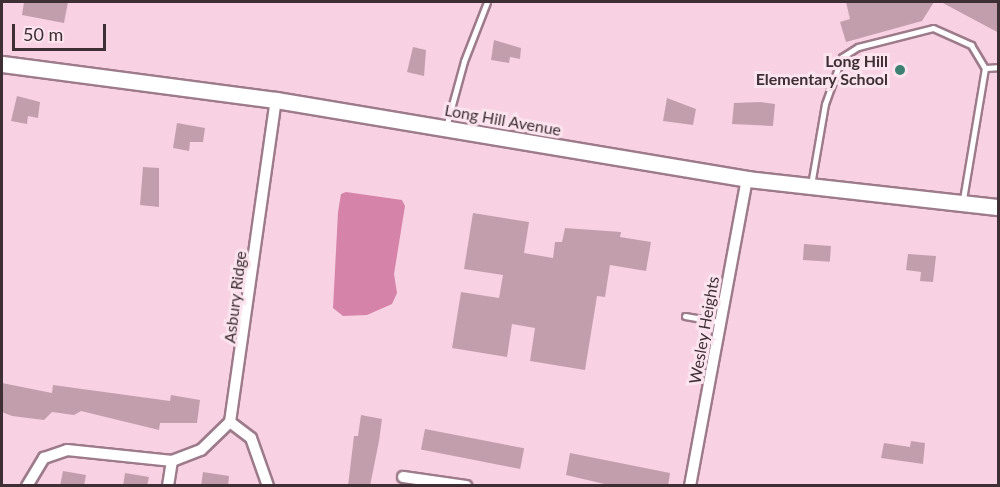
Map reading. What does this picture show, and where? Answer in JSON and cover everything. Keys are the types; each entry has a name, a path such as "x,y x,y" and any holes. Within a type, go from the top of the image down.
{"street":[{"name":"Long Hill Avenue","path":"2,64 276,100 747,179 962,205 999,207"},
{"name":"Asbury Ridge","path":"231,422 276,100"},
{"name":"Wesley Heights","path":"690,486 747,179"},
{"path":"27,486 44,458 67,450 172,461 201,450 231,422 251,438 268,486"},
{"path":"168,486 172,461"},
{"path":"403,477 466,486"}],"lane":[{"path":"446,129 464,61 487,2"},
{"path":"811,187 825,104 842,57 858,47 933,28 971,45 985,68 962,205"},
{"path":"985,68 999,67"},
{"path":"685,316 720,322"}],"shaded area":[{"path":"346,192 402,200 405,206 394,274 397,293 392,304 367,315 343,316 333,308 338,212 341,194"}],"building":[{"path":"24,2 68,2 64,23 22,15"},
{"path":"846,2 934,2 922,21 846,42 840,22 850,19"},
{"path":"941,2 999,2 999,33"},
{"path":"494,40 521,48 520,59 510,57 509,63 491,60"},
{"path":"413,47 426,50 424,76 407,72"},
{"path":"17,96 40,102 38,118 28,116 27,124 11,121"},
{"path":"667,98 696,109 693,125 663,121"},
{"path":"734,103 775,104 773,126 732,124"},
{"path":"177,123 205,128 203,142 190,142 189,151 173,148"},
{"path":"143,167 159,168 159,207 140,205"},
{"path":"473,213 529,222 524,253 553,258 555,242 562,242 565,228 621,232 620,237 651,242 646,271 610,265 605,297 597,296 585,370 530,361 535,328 512,324 507,357 452,348 461,292 499,298 503,275 464,269"},
{"path":"804,244 831,246 830,262 803,260"},
{"path":"908,254 936,256 933,282 920,281 921,272 906,270"},
{"path":"2,383 52,393 53,385 170,401 171,395 200,400 197,423 160,423 159,430 81,411 74,415 52,412 44,420 12,416 2,412"},
{"path":"361,415 382,419 379,441 370,486 348,486 354,436 358,436"},
{"path":"425,429 524,448 520,469 421,450"},
{"path":"911,441 925,443 923,464 881,458 884,443 910,447"},
{"path":"570,453 670,473 668,486 613,486 566,475"},
{"path":"63,471 86,475 84,486 60,486"},
{"path":"203,472 229,476 228,486 201,486"},
{"path":"125,473 149,477 147,486 123,486"}],"place":[{"name":"Long Hill Elementary School","path":"900,70"}]}
